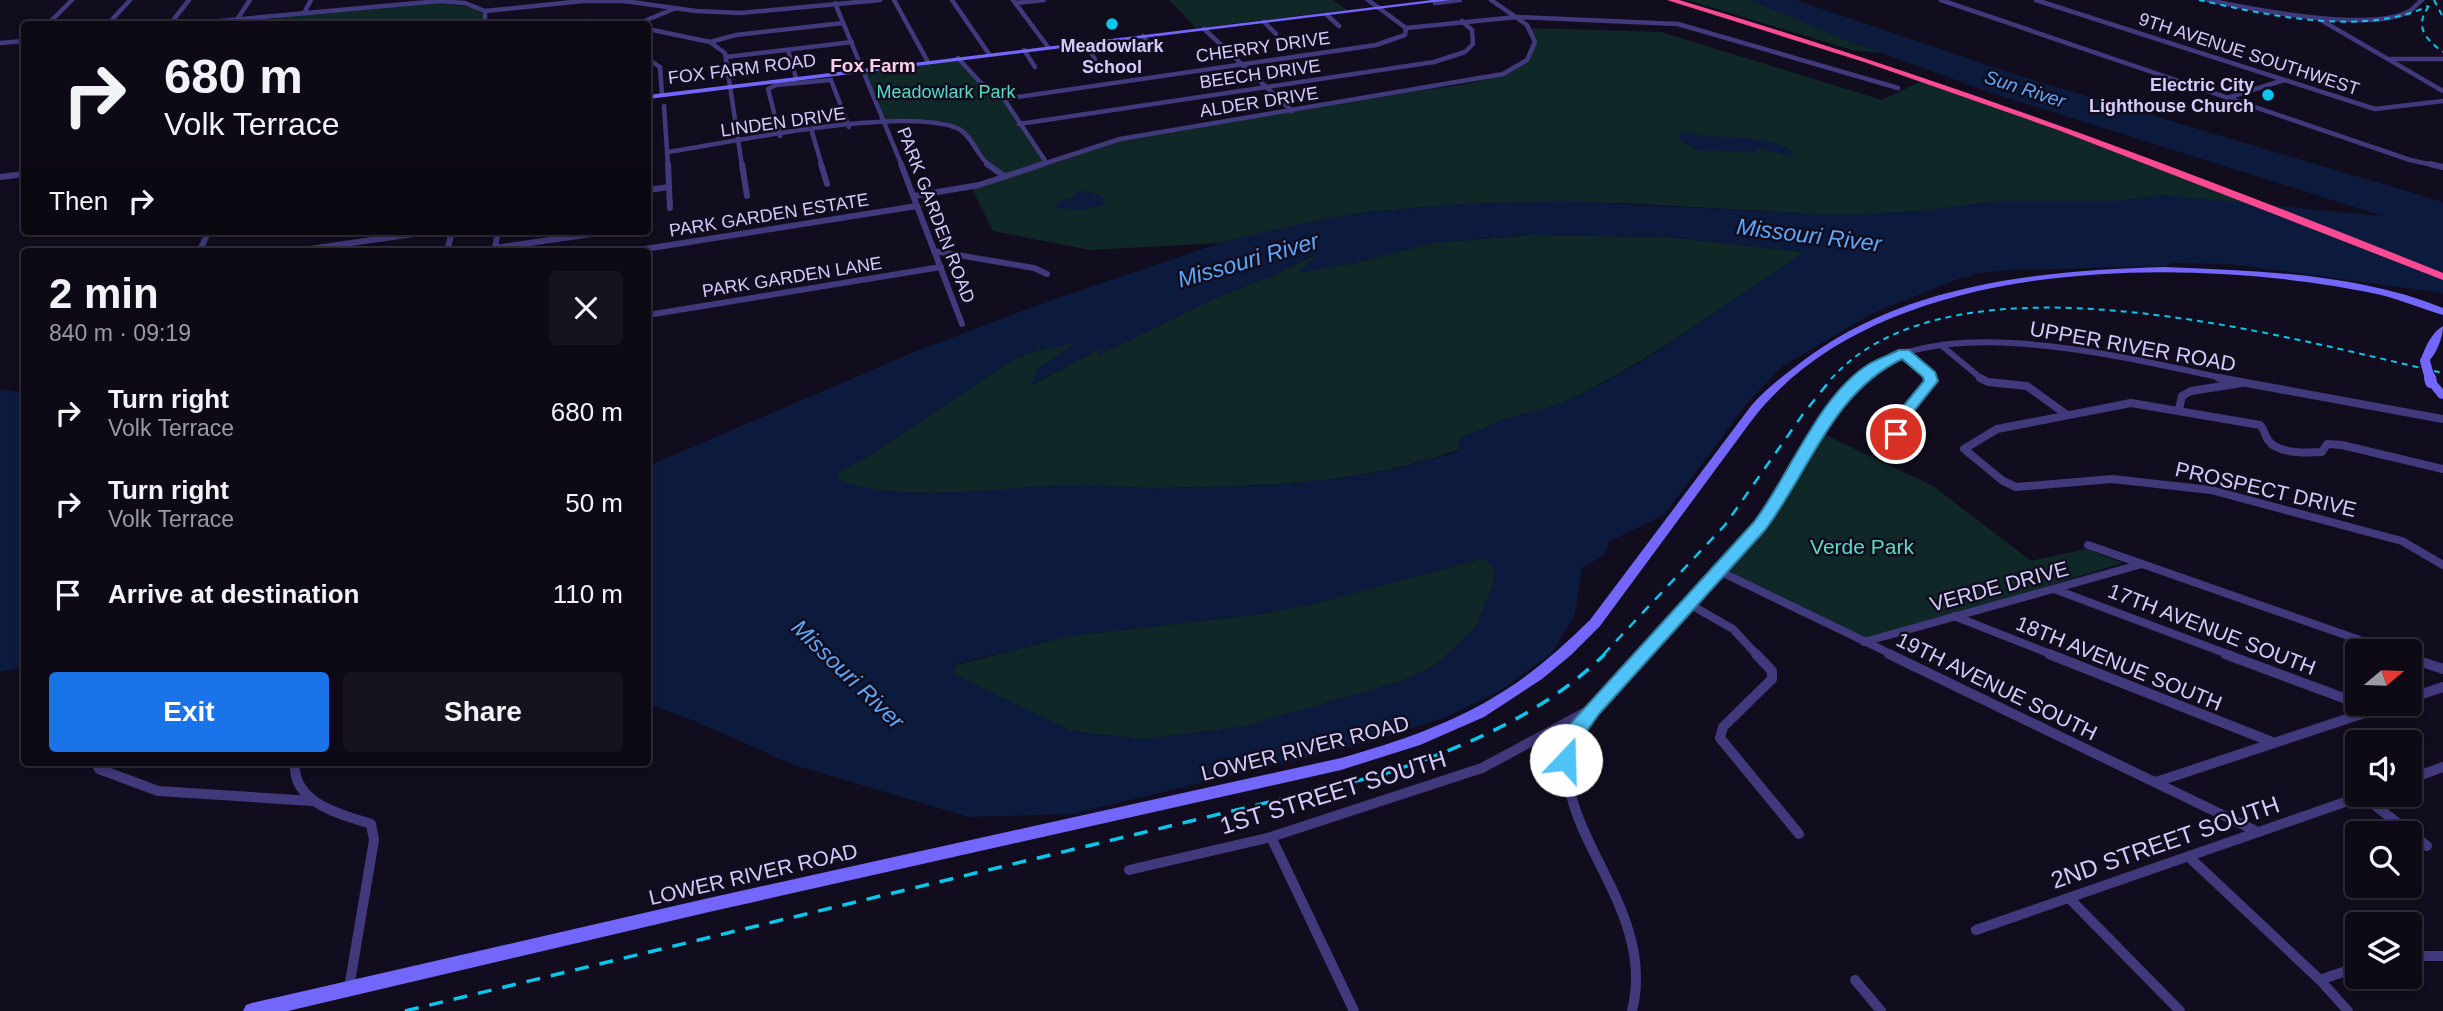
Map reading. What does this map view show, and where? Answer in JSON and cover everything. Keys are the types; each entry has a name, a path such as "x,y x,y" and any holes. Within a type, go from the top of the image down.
{"highway":[{"path":"1671,0 1814,42 1996,102 2255,197 2443,271"},
{"path":"1684,0 1919,72 2156,155 2443,277"}],"street":[{"path":"51,21 72,0"},
{"path":"111,21 130,0"},
{"path":"172,21 189,0"},
{"path":"237,21 250,0"},
{"path":"303,13 311,0"},
{"path":"362,7 365,0"},
{"path":"465,3 472,0"},
{"path":"243,21 428,1 465,3 485,12 595,1 652,3 677,8 740,13 835,2 880,0"},
{"path":"894,0 928,62"},
{"path":"952,0 989,54"},
{"path":"1014,2 1044,0"},
{"path":"1368,0 1406,28 1517,17 1678,24 1898,88"},
{"name":"FOX FARM ROAD","path":"651,97 1448,0"},
{"name":"FOX FARM ROAD","path":"1435,1 1460,0"},
{"name":"ALDER DRIVE","path":"914,196 966,188 1130,137 1460,85 1511,71 1531,57 1535,49 1533,33 1517,17 1491,0"},
{"path":"1941,0 2410,160 2443,167"},
{"name":"9TH AVENUE SOUTHWEST","path":"2036,0 2375,109 2443,101"},
{"path":"2208,0 2316,17 2394,15 2412,11 2423,0"},
{"name":"PARK GARDEN ROAD","path":"835,2 885,122 962,324"},
{"path":"1014,2 1048,47"},
{"path":"644,21 677,8"},
{"path":"485,12 485,21"},
{"path":"1327,15 1339,26"},
{"path":"2316,17 2443,91"},
{"name":"BEECH DRIVE","path":"1019,124 1451,58 1473,44 1472,30 1462,21"},
{"path":"1264,22 1276,34"},
{"path":"710,42 736,35 843,23"},
{"name":"CHERRY DRIVE","path":"1004,99 1388,43 1405,35 1406,28"},
{"path":"651,30 710,42 722,49 726,57 747,196"},
{"path":"1204,30 1292,111"},
{"path":"1143,36 1155,51"},
{"path":"0,43 21,41"},
{"path":"726,57 852,43"},
{"path":"1084,43 1095,59"},
{"path":"788,50 796,78"},
{"path":"1024,50 1035,67"},
{"path":"958,58 980,82 1004,99 1046,162"},
{"path":"2387,59 2443,59"},
{"path":"651,61 660,67 662,95"},
{"path":"780,136 768,89 776,85 831,80 849,127"},
{"path":"2227,98 2284,80"},
{"path":"664,106 670,208"},
{"name":"LINDEN DRIVE","path":"668,152 885,122 926,120 947,123 963,131 979,157 1004,176"},
{"path":"813,132 827,184"},
{"path":"0,177 21,174"},
{"path":"651,190 669,187"},
{"name":"PARK GARDEN ESTATE","path":"651,248 917,206"},
{"path":"317,248 407,235"},
{"path":"495,248 584,235"},
{"path":"934,251 1034,268 1048,274"},
{"name":"PARK GARDEN LANE","path":"651,315 941,267"},
{"name":"LOWER RIVER ROAD","path":"251,1011 1341,764 1438,734 1521,689 1565,654 1602,613 1770,391 1836,342 1881,319 1920,305 1978,290 2062,275 2176,269 2242,272 2330,283 2381,293 2443,312"},
{"path":"2443,329 2434,341 2426,361 2431,382 2443,396"},
{"name":"UPPER RIVER ROAD","path":"1632,1011 1637,999 1640,972 1634,940 1571,801 1566,779 1569,749 1578,728 1593,709 1721,572 1780,499 1827,418 1855,383 1874,367 1904,353 1942,346 1998,343 2051,347 2443,419"},
{"path":"1942,346 1983,380 2026,386 2067,415"},
{"path":"1896,434 1894,427 1931,381 1930,375 1904,353"},
{"path":"2179,409 2182,396 2191,391 2245,382"},
{"name":"PROSPECT DRIVE","path":"2443,469 2342,445 2327,444 2322,452 2316,453 2280,447 2268,440 2260,425 2179,409 2131,403 1997,429 1965,449 2003,481 2016,487 2112,479 2211,489 2394,538 2443,565"},
{"path":"2088,545 2357,639"},
{"name":"VERDE DRIVE","path":"1864,642 2142,564"},
{"name":"19TH AVENUE SOUTH","path":"1721,572 2258,832"},
{"name":"17TH AVENUE SOUTH","path":"2054,589 2345,698"},
{"path":"1691,604 1733,629 1772,671 1772,679 1723,727 1720,738 1799,834"},
{"name":"18TH AVENUE SOUTH","path":"1954,616 2272,742"},
{"path":"2422,662 2443,669"},
{"path":"2422,694 2443,687"},
{"name":"1ST STREET SOUTH","path":"1129,870 1271,837 1482,768 1593,709"},
{"path":"2155,782 2353,716"},
{"path":"1541,737 1569,749"},
{"path":"98,766 99,769 158,791 206,797 316,801"},
{"path":"295,766 295,780 305,794 331,811 371,824 373,834 349,988"},
{"path":"2422,775 2443,767"},
{"name":"2ND STREET SOUTH","path":"1976,930 2345,802"},
{"path":"2380,807 2427,846"},
{"path":"1271,837 1354,1011"},
{"path":"2189,857 2320,980 2348,1011"},
{"path":"2069,898 2180,1011"},
{"path":"2422,956 2443,957"},
{"path":"2320,980 2345,971"},
{"path":"1855,980 1881,1011"}],"green space":[{"path":"1169,0 1333,0 1347,10 1196,28"},
{"path":"1687,0 1750,0 1882,53 1852,50"},
{"path":"428,2 471,7 482,13 484,21 275,21 278,16"},
{"name":"Meadowlark Park","path":"1529,28 1661,32 1882,100 1924,80 2260,205 2163,195 2119,201 1999,201 1923,211 1839,215 1620,203 1463,204 1368,212 1305,223 1220,243 1090,250 993,231 972,189 1003,177 968,135 954,125 935,120 885,122 864,70 958,58 980,82 998,94 1046,162 1147,134 1199,124 1460,85 1494,77 1516,68 1532,53 1535,42"},
{"path":"1531,235 1668,237 1805,252 1657,350 1596,386 1564,402 1503,420 1459,439 1460,449 1389,470 1315,481 1240,486 1155,488 1080,485 923,493 862,487 837,479 838,472 872,454 1014,359 1034,351 1074,342 1076,345 1039,367 1032,385 1105,346 1099,354 1220,296 1272,276 1321,252 1299,272 1350,264 1433,243"},
{"name":"Verde Park","path":"1819,432 1933,486 2031,561 2086,549 2123,563 1864,642 1721,572 1759,526"},
{"path":"1485,558 1494,568 1493,585 1475,628 1436,665 1399,682 1242,727 1144,739 1071,731 953,674 956,665 1069,636 1254,615 1313,604"}],"water":[{"path":"1750,0 1796,0 2023,77 2443,202 2443,293 2231,264 2173,263 2165,266 2009,270 1963,277 1873,313 1783,366 1748,402 1664,515 1610,541 1604,555 1582,568 1575,614 1552,653 1500,691 1446,717 1367,743 1072,814 969,817 794,765 651,705 651,465 914,352 1043,303 1220,243 1305,223 1368,212 1463,204 1568,201 1839,215 1923,211 1999,201 2119,201 2163,195 2383,216 1992,93 1845,40","holes":["1531,235 1668,237 1804,252 1627,370 1557,405 1503,420 1458,439 1460,450 1425,461 1352,476 1240,486 1154,488 1080,485 923,493 862,487 837,479 839,472 872,454 1014,359 1034,351 1075,344 1039,367 1031,385 1103,347 1098,356 1220,296 1272,276 1318,253 1298,273 1350,264 1433,243","1484,558 1494,569 1493,585 1475,628 1436,665 1399,682 1242,727 1144,739 1071,731 954,674 956,664 1069,636 1254,615 1313,604"]},
{"path":"1688,132 1769,141 1793,152 1793,156 1757,148 1757,153 1696,150 1678,139 1681,134"},
{"path":"1078,190 1101,195 1106,204 1083,210 1056,208 1057,202 1073,197"},
{"path":"0,389 21,392 21,668 0,672"}],"railway":[{"path":"2199,0 2284,17 2345,22 2403,15 2428,6"},
{"path":"2434,0 2443,17"},
{"path":"2429,6 2422,26 2431,42 2443,52"},
{"path":"1831,379 1886,338 1957,315 2038,308 2125,312 2213,323 2443,373"},
{"path":"1603,655 1725,525 1803,414 1831,379"},
{"path":"405,1011 1381,775 1471,741 1528,712 1555,695 1605,654"}],"place":[{"name":"Meadowlark School","path":"1112,24"},
{"name":"Electric City Lighthouse Church","path":"2268,95"}],"district":[{"name":"Fox Farm","path":"873,65"}],"route":[{"path":"1566,760 1578,728 1593,709 1721,572 1780,499 1827,418 1855,383 1874,367 1904,353 1930,375 1931,381 1894,427 1896,434"}],"water label":[{"name":"Sun River","path":"2025,89"},
{"name":"Missouri River","path":"1809,235"},
{"name":"Missouri River","path":"1248,260"},
{"name":"Missouri River","path":"848,674"}]}
